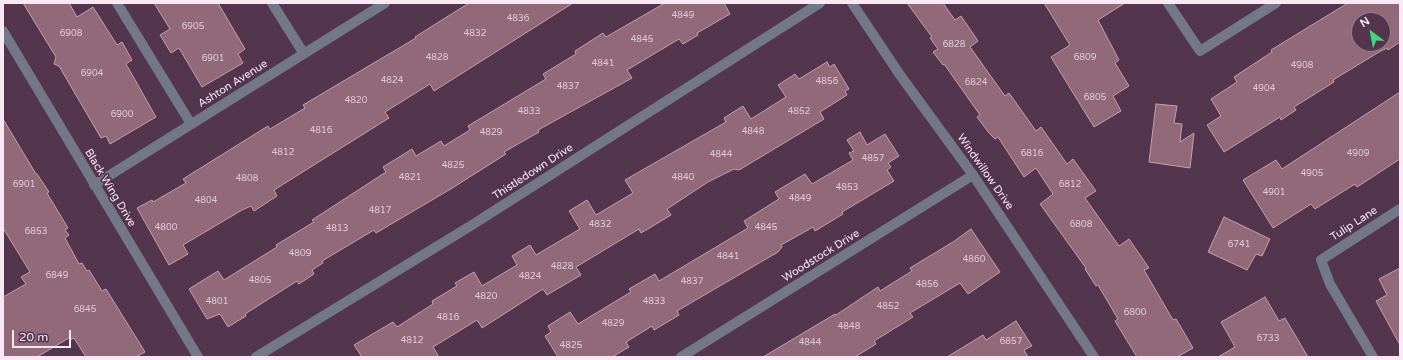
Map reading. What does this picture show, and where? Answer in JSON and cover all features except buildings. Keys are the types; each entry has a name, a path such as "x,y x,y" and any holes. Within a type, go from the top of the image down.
{"street":[{"path":"117,3 191,124"},
{"path":"272,3 304,54"},
{"name":"Ashton Avenue","path":"94,185 385,3"},
{"name":"Thistledown Drive","path":"256,357 472,225 820,3"},
{"name":"Windwillow Drive","path":"852,3 900,75 973,175 1094,357"},
{"path":"1168,3 1200,51 1276,3"},
{"name":"Black Wing Drive","path":"3,31 198,357"},
{"name":"Woodstock Drive","path":"681,357 973,175"},
{"name":"Tulip Lane","path":"1373,357 1330,284 1322,260 1400,209"}]}
